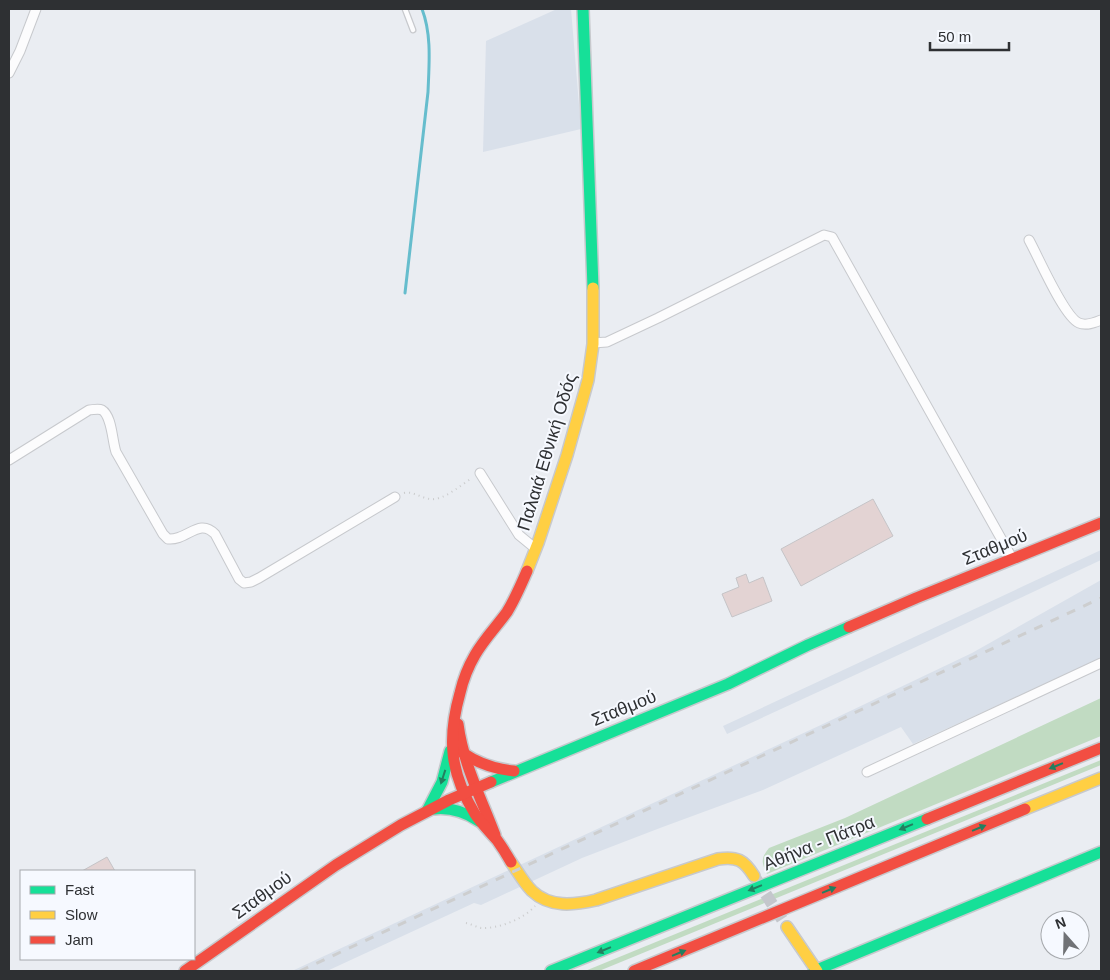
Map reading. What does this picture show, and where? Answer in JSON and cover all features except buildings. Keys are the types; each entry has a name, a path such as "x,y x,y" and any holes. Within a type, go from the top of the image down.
{"main road":[{"name":"Παλαιά Εθνική Οδός","path":"480,821 465,793 454,764 451,741 452,727 467,671 475,655 503,618 516,596 536,549 570,448 590,370 594,299 582,9"},
{"name":"Σταθμού","path":"185,971 366,845 427,811 476,788 728,684 873,616 1101,523"},
{"name":"Παλαιά Εθνική Οδός","path":"458,705 458,726 463,752 497,839"},
{"path":"427,811 442,782 448,764 451,741"},
{"name":"Αθήνα - Πάτρα","path":"551,971 1101,748"},
{"path":"463,752 472,760 489,768 517,771"},
{"path":"634,971 1101,778"},
{"path":"427,811 452,808 480,821 497,839 532,892 541,898 559,904 582,904 728,857 741,860 748,866 754,876"},
{"path":"787,927 816,971 1101,852"}],"street":[{"path":"9,73 20,51 36,9"},
{"path":"593,343 608,342 824,235 832,237 1012,558"},
{"path":"1029,240 1057,295 1072,318 1080,324 1091,324 1101,320"},
{"path":"9,460 89,410 102,410 108,416 111,424 116,452 163,534 168,539 175,540 196,529 210,528 239,579 244,583 259,578 395,497"},
{"path":"480,473 519,535 536,549"},
{"path":"867,772 1101,663"}],"lane":[{"path":"405,9 413,30"}],"path":[{"path":"395,497 408,492 429,500 436,499 480,473"},
{"path":"466,922 480,928 493,927 510,922 531,911 541,898"}],"shaded area":[{"path":"557,9 571,9 581,129 483,152 486,41"},
{"path":"1101,550 1101,560 931,640 727,734 723,726"},
{"path":"1101,580 1101,658 913,744 901,727 763,790 582,858 481,905 474,903 327,971 292,971 972,653"}],"green space":[{"path":"1101,698 1101,736 767,874 763,860 769,848 845,818"},
{"path":"1101,760 1101,765 599,971 585,971"}],"waterway":[{"path":"405,293 428,92 429,40 422,9"}],"tunnel":[{"path":"756,879 787,927"}],"railway":[{"path":"300,971 1101,598"}],"traffic: fast":[{"path":"583,9 593,288"},
{"path":"491,782 728,684 849,627"},
{"path":"427,811 442,782 450,751"},
{"path":"434,809 458,811 479,821"},
{"path":"551,971 927,819"},
{"path":"814,971 1101,852"}],"traffic: slow":[{"path":"527,571 567,455 588,380 593,344 593,288"},
{"path":"1025,809 1101,778"},
{"path":"511,862 532,891 546,900 562,904 596,900 718,859 730,858 739,860 747,866 754,876"},
{"path":"787,927 817,971"}],"traffic: jam":[{"path":"849,627 1101,523"},
{"path":"511,862 497,840 477,817 467,799 456,770 452,741 456,710 468,669 482,644 507,612 527,571"},
{"path":"458,724 468,767 495,835"},
{"path":"927,819 1101,748"},
{"path":"463,753 487,765 514,771"},
{"path":"185,971 336,865 401,825 449,800 491,782"},
{"path":"634,971 1025,809"}]}
